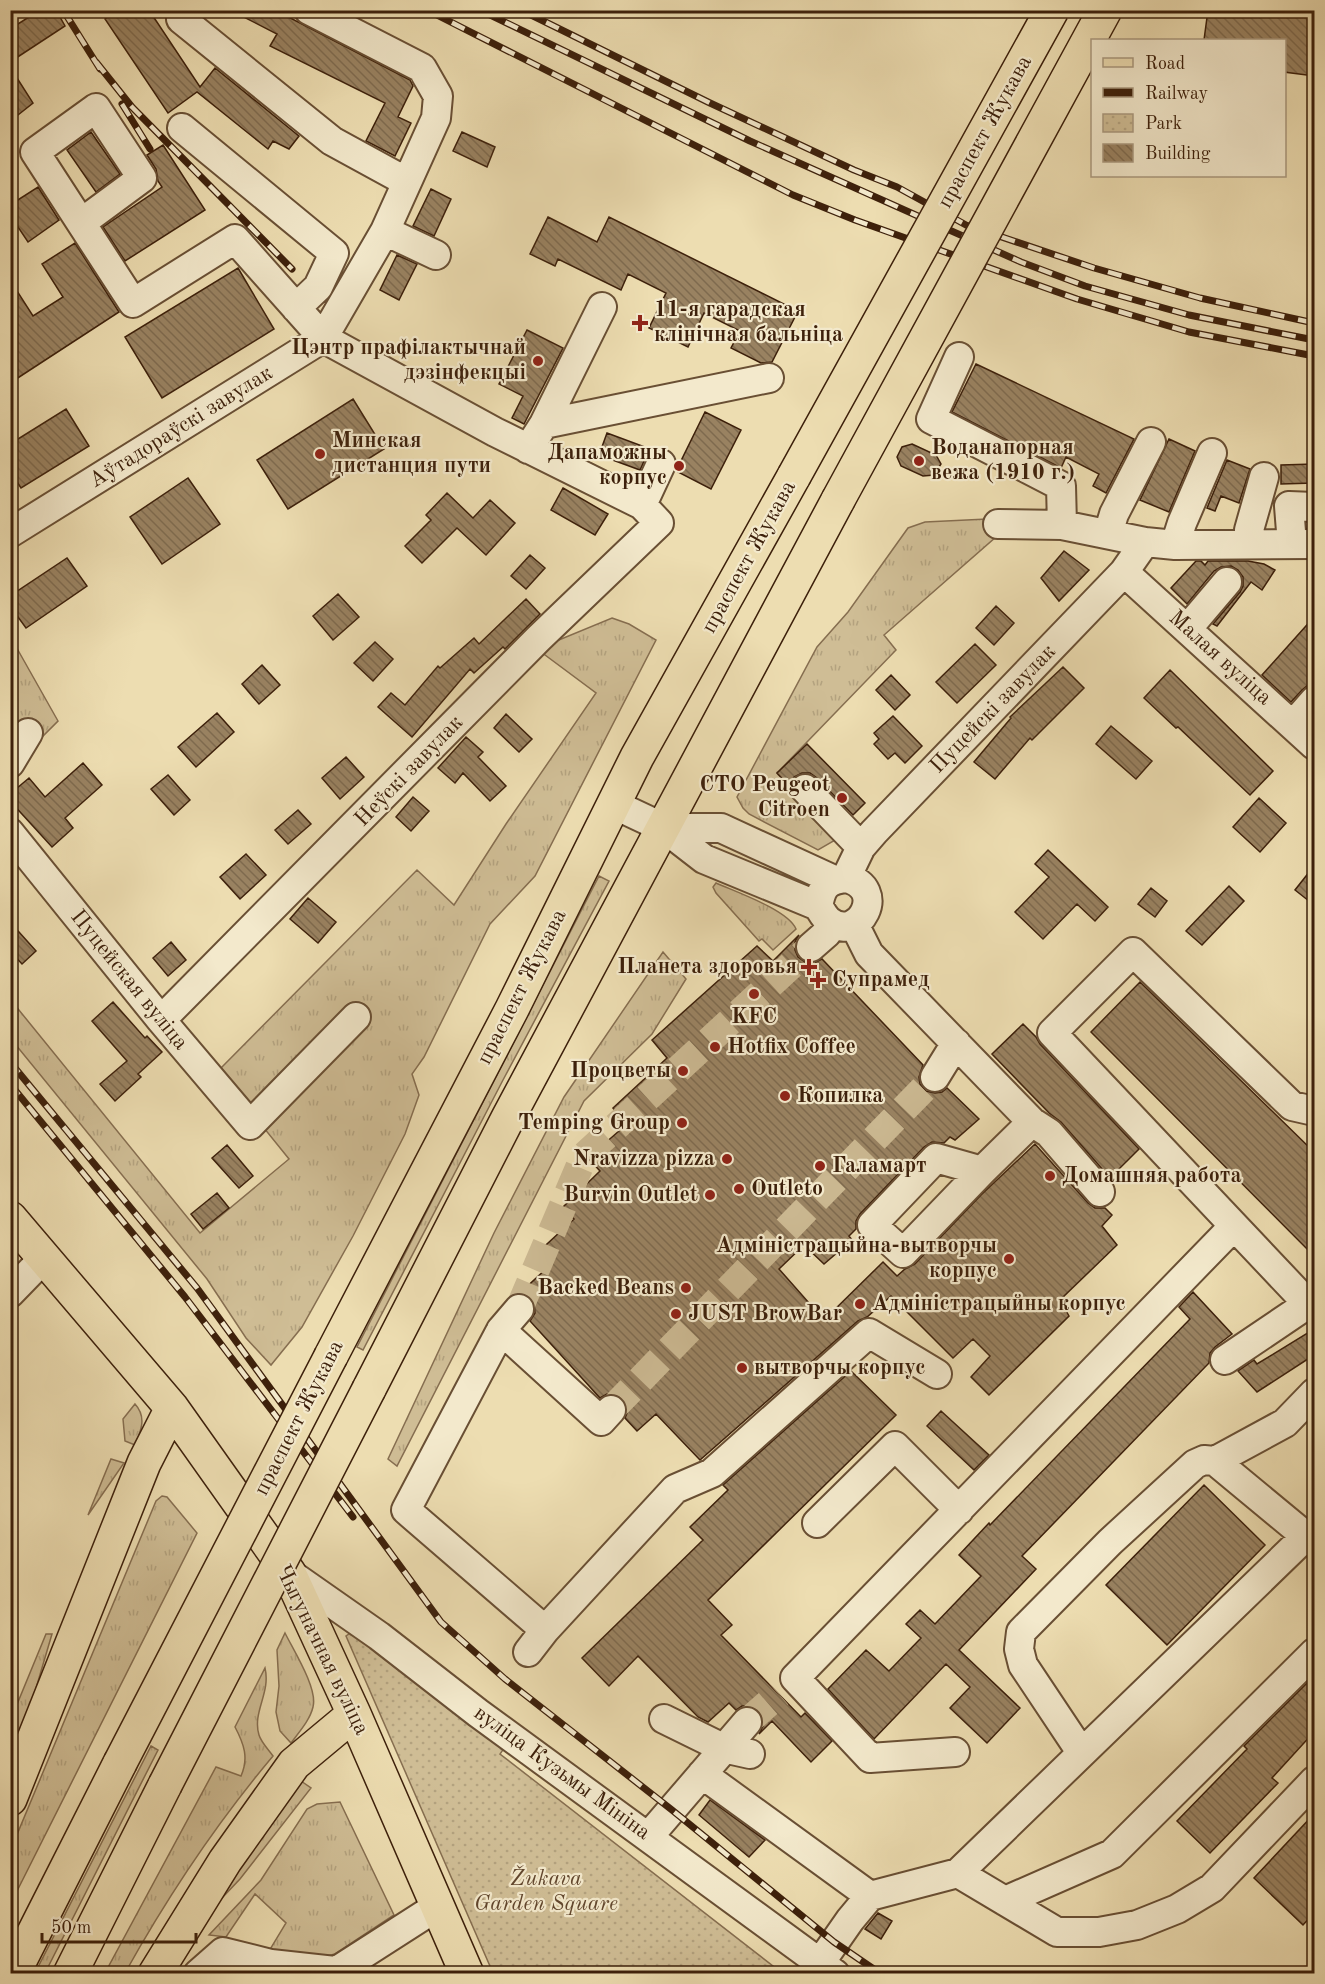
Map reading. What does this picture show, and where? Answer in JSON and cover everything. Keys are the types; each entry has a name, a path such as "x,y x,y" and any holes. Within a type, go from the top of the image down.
{"main road":[{"name":"праспект Жукава","path":"13,1974 120,1763 512,1009 613,804 1052,10"},
{"name":"праспект Жукава","path":"70,1974 508,1118 838,500 1105,10"},
{"name":"Чыгуначная вуліца","path":"10,1218 172,1408 289,1573 354,1714 467,1974"},
{"path":"10,1799 144,1463 172,1408"},
{"path":"155,1974 225,1861 294,1764 354,1714"}],"street":[{"name":"Аўтадораўскі завулак","path":"10,532 323,338 385,231 436,118 438,96 422,68 309,10"},
{"path":"179,13 332,141 407,182"},
{"path":"182,128 334,253 318,287 296,308"},
{"path":"81,223 133,303 235,239 323,338 650,514 661,464"},
{"path":"385,231 436,255"},
{"path":"528,449 544,424 602,308"},
{"path":"960,357 931,419 1061,486 1062,525"},
{"path":"544,424 769,378"},
{"path":"1108,534 1114,514 1151,442"},
{"path":"1175,545 1212,453"},
{"path":"1249,544 1249,530 1264,477"},
{"path":"998,524 1062,525 1145,542 1175,545 1303,544 1289,506 1314,507"},
{"name":"Неўскі завулак","path":"161,1020 538,639 650,514"},
{"name":"Пуцейскі завулак","path":"840,879 861,847 897,821 1124,572 1145,542"},
{"name":"Малая вуліца","path":"1124,572 1314,745"},
{"path":"1188,628 1227,582"},
{"path":"1293,725 1314,701"},
{"path":"10,763 28,733"},
{"path":"805,789 861,847"},
{"path":"613,804 664,828 704,859 834,918 859,921 866,910 867,898 857,882 840,879 721,828 664,828"},
{"name":"Пуцейская вуліца","path":"10,833 161,1020 250,1125 356,1017"},
{"path":"840,879 822,891 834,918 869,954 950,1028 1100,1192"},
{"path":"812,947 827,933 834,918"},
{"path":"1225,1360 1308,1304 1052,1033 1133,952 1292,1106 1314,1111"},
{"path":"934,1077 950,1028"},
{"path":"982,1171 1040,1128"},
{"path":"956,1752 870,1758 787,1686 1234,1226"},
{"path":"10,1293 44,1258"},
{"path":"545,1630 406,1510 510,1319 601,1421 611,1410"},
{"path":"528,1652 545,1630 675,1489 712,1473 869,1333 937,1374"},
{"path":"1081,1752 1023,1665 1019,1649 1021,1632 1110,1542 1195,1464 1204,1460 1215,1461 1285,1423 1314,1393"},
{"path":"817,1523 895,1446 959,1510"},
{"path":"827,1968 850,1920 870,1896 958,1873 1081,1752 1310,1539 1215,1461"},
{"name":"вуліца Кузьмы Мініна","path":"289,1573 379,1636 478,1713 827,1968"},
{"path":"1005,1901 1113,1854 1314,1653"},
{"path":"664,1719 737,1751"},
{"path":"649,1836 702,1774 737,1751 747,1722"},
{"path":"702,1774 870,1896"},
{"path":"958,1873 1056,1932 1099,1932 1137,1925 1178,1909 1212,1887 1314,1781"},
{"path":"198,1974 224,1952 264,1969 333,1972 438,1906"}],"green space":[{"path":"987,519 997,536 884,635 896,650 777,773 835,834 837,839 818,850 749,814 737,797 817,647 848,612 908,528 925,522"},
{"path":"612,618 629,624 656,640 535,876 490,924 424,1057 412,1074 419,1095 405,1134 353,1236 302,1327 271,1365 246,1338 207,1279 11,1039 10,999 200,1233 289,1159 218,1071 417,870 454,905 506,824 596,693 537,649"},
{"path":"10,636 58,721 11,768 10,768"},
{"path":"599,876 609,881 363,1350 357,1347"},
{"path":"716,883 772,908 791,922 796,929 773,950 762,939 759,941 716,893 713,887"},
{"path":"663,952 686,979 652,1034 584,1101 397,1466 388,1459 494,1233 564,1097"},
{"path":"135,1404 142,1419 135,1445 125,1441 123,1419"},
{"path":"111,1459 124,1463 88,1515"},
{"path":"162,1496 167,1497 197,1533 11,1903 11,1849 156,1501"},
{"name":"Žukava Garden Square","path":"352,1632 507,1744 500,1754 782,1973 493,1973 346,1636"},
{"path":"285,1633 309,1680 314,1699 309,1717 291,1743 280,1731 276,1712 279,1686 277,1650"},
{"path":"46,1634 52,1634 11,1773 11,1719"},
{"path":"265,1668 266,1686 257,1727 261,1740 273,1756 194,1861 125,1973 105,1973 216,1767 241,1776 245,1757 241,1739 235,1727"},
{"path":"151,1746 158,1750 45,1973 35,1973"},
{"path":"301,1781 311,1788 240,1879 203,1918"},
{"path":"340,1802 394,1915 335,1954 327,1956 269,1951 286,1923 255,1894 226,1937 209,1935 261,1880 307,1809 317,1804"}],"building":[{"path":"40,10 56,10 65,26 10,62 10,29"},
{"path":"118,10 149,10 200,87 215,68 299,136 289,149 273,141 268,149 197,92 168,113 105,19"},
{"path":"230,10 275,10 410,80 413,86 398,117 411,123 395,156 366,141 385,103 270,46 277,34"},
{"path":"1208,10 1314,10 1314,76 1286,72 1286,39 1204,39"},
{"path":"10,67 33,103 18,115 10,102"},
{"path":"91,132 120,174 96,192 67,150"},
{"path":"462,132 495,147 487,167 453,151"},
{"path":"163,145 205,210 125,261 103,227 162,187 158,181 156,169 147,155"},
{"path":"38,187 59,220 28,242 10,215 10,205"},
{"path":"431,189 451,199 434,236 413,226"},
{"path":"548,217 597,242 609,217 798,311 772,362 761,363 731,348 740,331 704,313 688,347 649,328 666,293 628,274 621,290 558,259 555,266 530,254"},
{"path":"75,243 119,312 10,383 10,280 33,316 63,297 42,264"},
{"path":"397,255 417,264 399,300 380,290"},
{"path":"238,268 274,329 162,398 125,337"},
{"path":"527,330 563,348 524,424 512,418 523,396 499,384"},
{"path":"976,364 1134,439 1106,493 1093,486 1099,474 1066,457 1061,468 952,412"},
{"name":"Минская дистанция пути","path":"353,399 384,449 288,509 257,460"},
{"path":"66,409 89,446 21,488 10,471 10,444"},
{"path":"705,412 741,430 711,489 676,471"},
{"path":"607,433 653,450 646,457 640,470 599,455"},
{"path":"1169,439 1195,451 1169,512 1140,500"},
{"name":"Воданапорная вежа (1910 г.)","path":"912,444 936,455 941,464 934,475 923,476 901,466 897,457 902,447"},
{"path":"1227,460 1250,469 1239,503 1221,496 1215,511 1207,508"},
{"path":"1314,464 1314,483 1281,484 1281,465"},
{"path":"188,478 220,524 162,564 130,517"},
{"path":"563,488 608,514 595,535 551,510"},
{"path":"447,493 473,518 490,500 515,523 486,555 457,528 422,563 405,546 431,520 426,515"},
{"path":"1064,551 1089,570 1059,601 1041,578"},
{"path":"530,555 545,568 526,589 511,576"},
{"path":"67,558 87,586 26,628 10,606 10,596"},
{"path":"1196,561 1201,561 1205,565 1208,561 1248,561 1264,564 1275,570 1262,590 1251,582 1217,626 1213,624 1240,592 1243,577 1231,566 1221,567 1214,571 1187,604 1171,588"},
{"path":"338,594 359,617 333,640 313,616"},
{"path":"526,599 540,614 505,649 503,647 474,673 470,669 412,737 378,707 391,693 405,705 438,666 440,668 474,638 479,644"},
{"path":"996,606 1014,623 994,645 976,628"},
{"path":"1314,617 1314,680 1291,702 1262,675"},
{"path":"375,642 393,659 373,681 354,663"},
{"path":"975,644 996,665 957,703 936,682"},
{"path":"262,665 280,685 259,704 242,684"},
{"path":"1063,667 1084,688 1032,740 1030,738 995,779 974,762 1010,717"},
{"path":"1170,670 1273,771 1250,795 1144,698"},
{"path":"891,675 910,695 895,710 876,690"},
{"path":"217,713 234,732 196,767 178,747"},
{"path":"506,714 532,739 519,752 494,728"},
{"path":"893,716 922,746 905,763 895,753 888,759 874,744 879,739 874,733"},
{"path":"1111,726 1152,761 1136,779 1096,744"},
{"path":"466,737 483,752 478,757 506,786 490,801 463,773 455,783 438,768"},
{"path":"807,744 865,803 853,815 810,773 802,773 794,777 789,786 777,773"},
{"path":"346,757 364,777 340,799 322,778"},
{"path":"83,763 102,785 65,818 73,828 52,847 10,801 10,794 29,778 45,797"},
{"path":"168,775 190,800 174,815 151,789"},
{"path":"413,797 429,811 411,831 396,817"},
{"path":"1259,798 1286,823 1260,852 1233,827"},
{"path":"298,810 311,824 288,844 275,830"},
{"path":"1048,850 1108,907 1095,921 1077,904 1043,939 1015,912 1049,877 1035,864"},
{"path":"246,854 266,875 240,899 220,877"},
{"path":"1314,866 1314,905 1295,890"},
{"path":"1229,886 1244,901 1202,945 1186,931"},
{"path":"1151,888 1167,901 1155,917 1138,904"},
{"path":"308,898 336,922 318,943 290,919"},
{"path":"10,922 36,951 22,964 10,951"},
{"name":"Outleto","path":"799,935 795,942 798,957 805,962 814,963 822,959 923,1065 919,1077 920,1084 926,1091 942,1092 947,1088 979,1119 955,1140 950,1137 944,1143 932,1142 924,1147 860,1214 856,1221 856,1229 849,1236 852,1240 824,1264 804,1245 779,1269 824,1320 883,1262 897,1276 915,1264 981,1195 1035,1144 1088,1203 1095,1208 1105,1208 1112,1215 1102,1226 1117,1245 1060,1300 1069,1316 989,1395 971,1377 990,1356 973,1339 953,1358 891,1296 867,1317 858,1321 700,1460 656,1414 637,1431 625,1418 627,1406 622,1398 614,1394 607,1394 600,1398 530,1321 535,1313 534,1303 529,1296 520,1293 547,1268 534,1256 574,1219 562,1208 600,1171 588,1158 627,1124 613,1108 667,1058 652,1040 757,946 773,961"},
{"path":"171,942 186,960 168,976 153,958"},
{"path":"1140,982 1314,1152 1314,1256 1091,1032"},
{"path":"113,1002 145,1038 147,1036 162,1052 138,1074 141,1077 115,1101 100,1084 127,1061 92,1021"},
{"path":"1023,1024 1139,1149 1110,1178 1061,1122 1049,1113 992,1054"},
{"path":"227,1145 253,1176 239,1188 212,1158"},
{"path":"217,1193 229,1208 203,1229 191,1214"},
{"path":"1193,1292 1232,1334 1215,1347 1210,1353 1209,1363 1022,1556 1036,1569 959,1650 1020,1708 987,1743 950,1708 970,1687 946,1664 874,1739 828,1689 866,1650 889,1671 921,1638 906,1624 920,1610 935,1624 981,1576 959,1555 1190,1319 1179,1307"},
{"path":"1314,1329 1314,1355 1257,1392 1238,1371 1254,1360 1257,1364"},
{"path":"851,1371 896,1415 708,1600 732,1625 721,1635 801,1717 805,1713 832,1741 811,1762 772,1721 759,1734 763,1726 763,1717 751,1706 742,1706 736,1710 729,1703 708,1722 698,1717 638,1656 609,1686 582,1658 703,1540 690,1527 728,1490 723,1485"},
{"path":"941,1411 989,1455 974,1470 927,1426"},
{"path":"1204,1485 1265,1545 1167,1645 1106,1585"},
{"path":"1314,1676 1314,1732 1272,1778 1278,1783 1210,1853 1177,1821 1247,1749 1244,1746"},
{"path":"710,1800 765,1840 749,1857 699,1815"},
{"path":"1314,1814 1314,1913 1303,1925 1254,1878"},
{"path":"878,1913 892,1921 881,1939 865,1929"}],"tunnel":[{"path":"519,1309 584,1156 811,947"},
{"path":"611,1410 935,1077"},
{"path":"747,1722 779,1694"}],"railway":[{"path":"63,10 100,69"},
{"path":"427,10 793,195 855,220 1077,299 1189,332 1314,356"},
{"path":"480,10 750,141 1021,262 1085,286 1189,315 1314,340"},
{"path":"521,10 710,103 854,170 897,187 966,225 1094,268 1200,298 1314,323"},
{"path":"96,62 132,107 292,269"},
{"path":"122,104 150,149"},
{"path":"10,1062 197,1288 441,1622 505,1679 672,1810 834,1942 881,1974"},
{"path":"10,1084 185,1297 353,1517"}],"place":[{"name":"11-я гарадская клінічная бальніца","path":"640,323"},
{"name":"Цэнтр прафілактычнай дэзінфекцыі","path":"538,361"},
{"name":"Минская дистанция пути","path":"320,454"},
{"name":"Воданапорная вежа (1910 г.)","path":"919,461"},
{"name":"Дапаможны корпус","path":"679,466"},
{"name":"СТО Peugeot Citroen","path":"842,798"},
{"name":"Планета здоровья","path":"809,967"},
{"name":"Супрамед","path":"818,980"},
{"name":"KFC","path":"754,994"},
{"name":"Hotfix Coffee","path":"715,1047"},
{"name":"Процветы","path":"683,1071"},
{"name":"Копилка","path":"785,1096"},
{"name":"Temping Group","path":"682,1123"},
{"name":"Nravizza pizza","path":"727,1159"},
{"name":"Галамарт","path":"820,1166"},
{"name":"Домашняя работа","path":"1050,1176"},
{"name":"Outleto","path":"739,1189"},
{"name":"Burvin Outlet","path":"710,1195"},
{"name":"Адміністрацыйна-вытворчы корпус","path":"1009,1259"},
{"name":"Backed Beans","path":"686,1288"},
{"name":"Адміністрацыйны корпус","path":"860,1304"},
{"name":"JUST BrowBar","path":"676,1314"},
{"name":"вытворчы корпус","path":"742,1368"}]}
